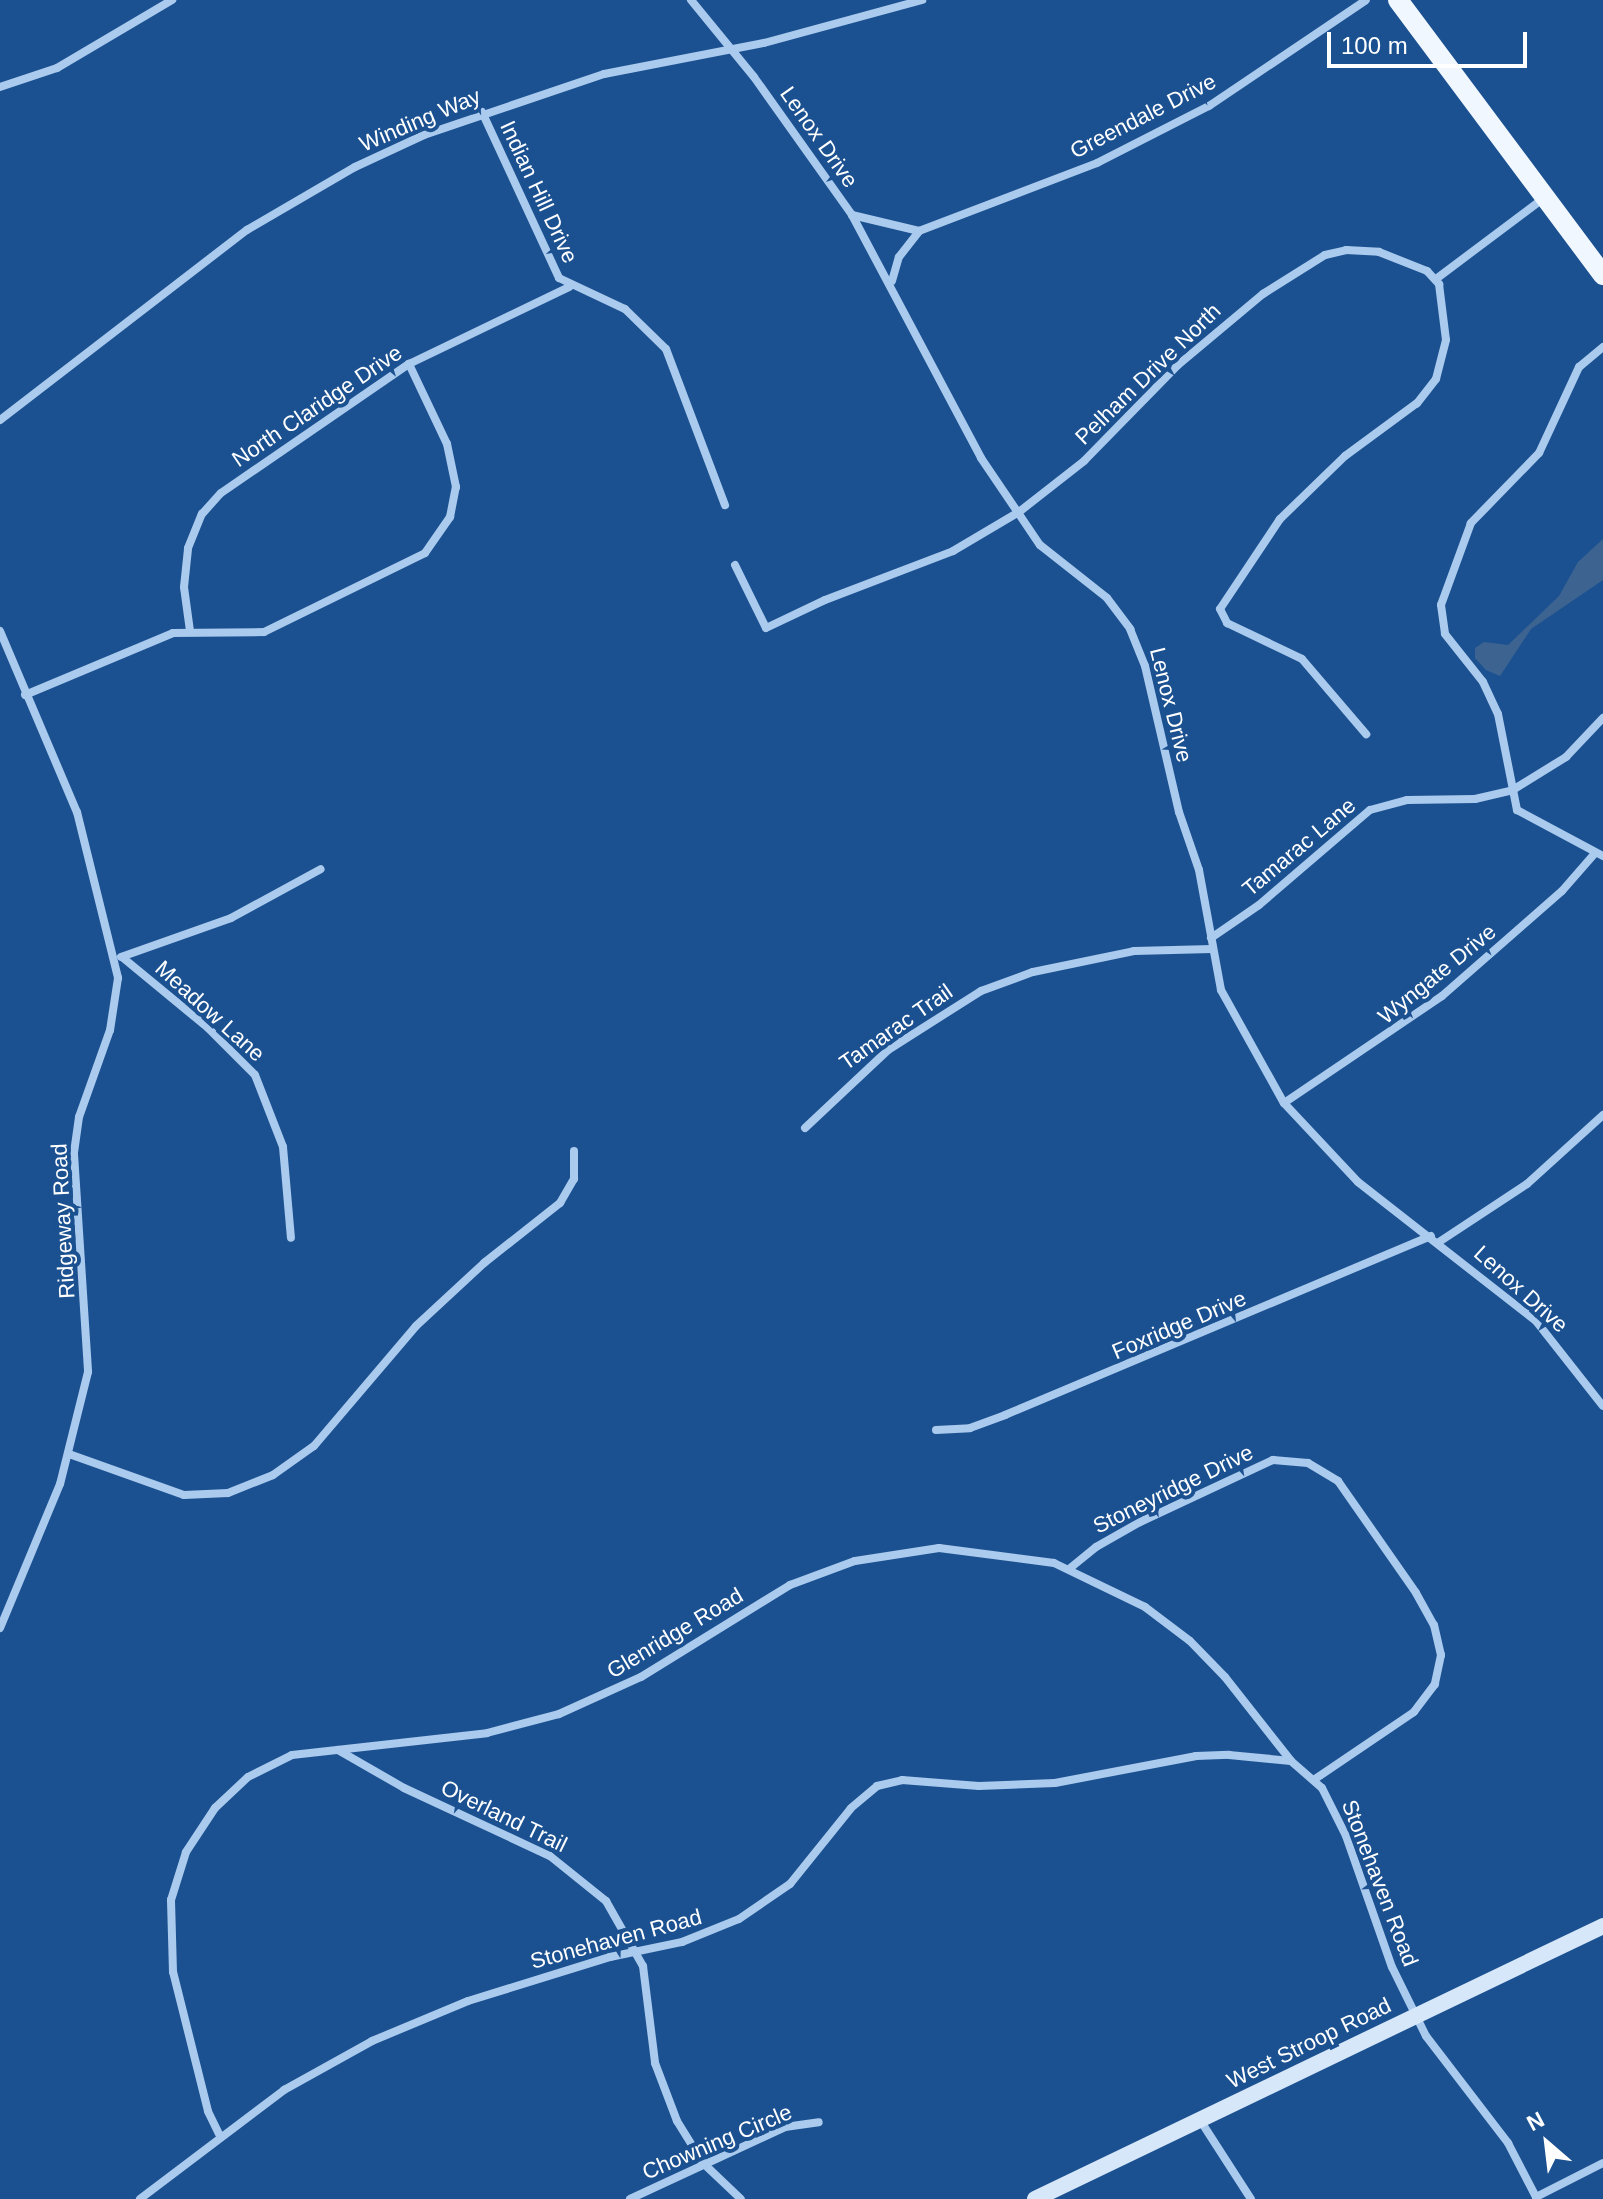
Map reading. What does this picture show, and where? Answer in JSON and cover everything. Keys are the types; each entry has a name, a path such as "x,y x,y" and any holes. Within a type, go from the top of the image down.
{"main road":[{"path":"1398,0 1603,275"},
{"name":"West Stroop Road","path":"1035,2199 1603,1926"}],"street":[{"path":"0,87 67,62 172,0"},
{"name":"Lenox Drive","path":"691,0 852,215 892,282 981,458 1040,545 1107,598 1130,629 1199,870 1212,949 1224,997 1284,1103 1358,1182 1435,1239 1536,1321 1603,1406"},
{"name":"Winding Way","path":"0,420 247,230 355,167 482,112 604,74 859,21 922,0"},
{"name":"Greendale Drive","path":"919,231 1046,184 1152,136 1263,72 1366,0"},
{"name":"Indian Hill Drive","path":"482,112 551,267 569,287 625,309 666,349 725,505"},
{"path":"1366,734 1302,659 1221,616 1230,590 1280,519 1345,456 1417,403 1436,379 1446,317 1436,279 1545,197"},
{"path":"852,215 919,231 899,257 892,282"},
{"name":"Pelham Drive North","path":"735,565 766,628 953,551 1019,512 1084,461 1223,324 1305,266 1360,249 1400,258 1436,279"},
{"name":"North Claridge Drive","path":"190,631 185,567 194,530 208,507 409,364 569,287"},
{"path":"1599,855 1522,816 1511,791 1498,714 1483,682 1445,634 1441,599 1471,523 1539,453 1579,367 1603,347"},
{"path":"25,695 151,639 190,631 264,632 380,580 432,547 452,508 453,466 409,364"},
{"name":"Ridgeway Road","path":"0,631 77,812 118,958 117,1001 76,1130 89,1355 69,1454 34,1556 0,1628"},
{"path":"1511,791 1566,757 1603,718"},
{"name":"Tamarac Lane","path":"1211,938 1287,883 1370,810 1407,800 1475,799 1511,791"},
{"name":"Wyngate Drive","path":"1284,1103 1442,996 1599,855"},
{"path":"118,958 231,918 321,869"},
{"name":"Tamarac Trail","path":"805,1128 888,1050 947,1009 1011,978 1134,951 1212,949"},
{"name":"Meadow Lane","path":"118,958 208,1028 255,1075 283,1147 291,1238"},
{"name":"Foxridge Drive","path":"936,1430 970,1428 1090,1383 1435,1239 1547,1169 1603,1115"},
{"path":"69,1454 184,1495 228,1493 273,1475 314,1446 416,1326 484,1263 560,1203 574,1179 574,1151"},
{"name":"Stoneyridge Drive","path":"1069,1569 1096,1547 1140,1522 1273,1460 1308,1463 1338,1481 1416,1593 1434,1625 1441,1655 1435,1684 1414,1712 1315,1779"},
{"name":"Glenridge Road","path":"219,2134 208,2111 169,1950 177,1876 200,1828 240,1783 292,1755 487,1733 559,1714 641,1677 790,1585 855,1561 939,1548 1025,1557 1069,1569 1145,1607 1190,1641 1253,1710 1291,1761"},
{"name":"Overland Trail","path":"337,1749 404,1788 570,1868 606,1901 643,1966 649,2032 664,2090 703,2163 741,2199"},
{"name":"Stonehaven Road","path":"140,2199 219,2134 330,2062 427,2017 531,1980 719,1929 766,1903 808,1865 862,1795 892,1781 1010,1787 1196,1756 1291,1761 1315,1779 1332,1804 1373,1921 1416,2016 1442,2063 1508,2143 1536,2198"},
{"path":"1200,2120 1251,2199"},
{"name":"Chowning Circle","path":"630,2199 785,2127 819,2122"},
{"path":"1536,2198 1603,2163"}],"water":[{"path":"1603,539 1603,580 1531,629 1500,676 1486,670 1475,658 1475,648 1484,642 1508,645 1559,596 1578,562"}]}
